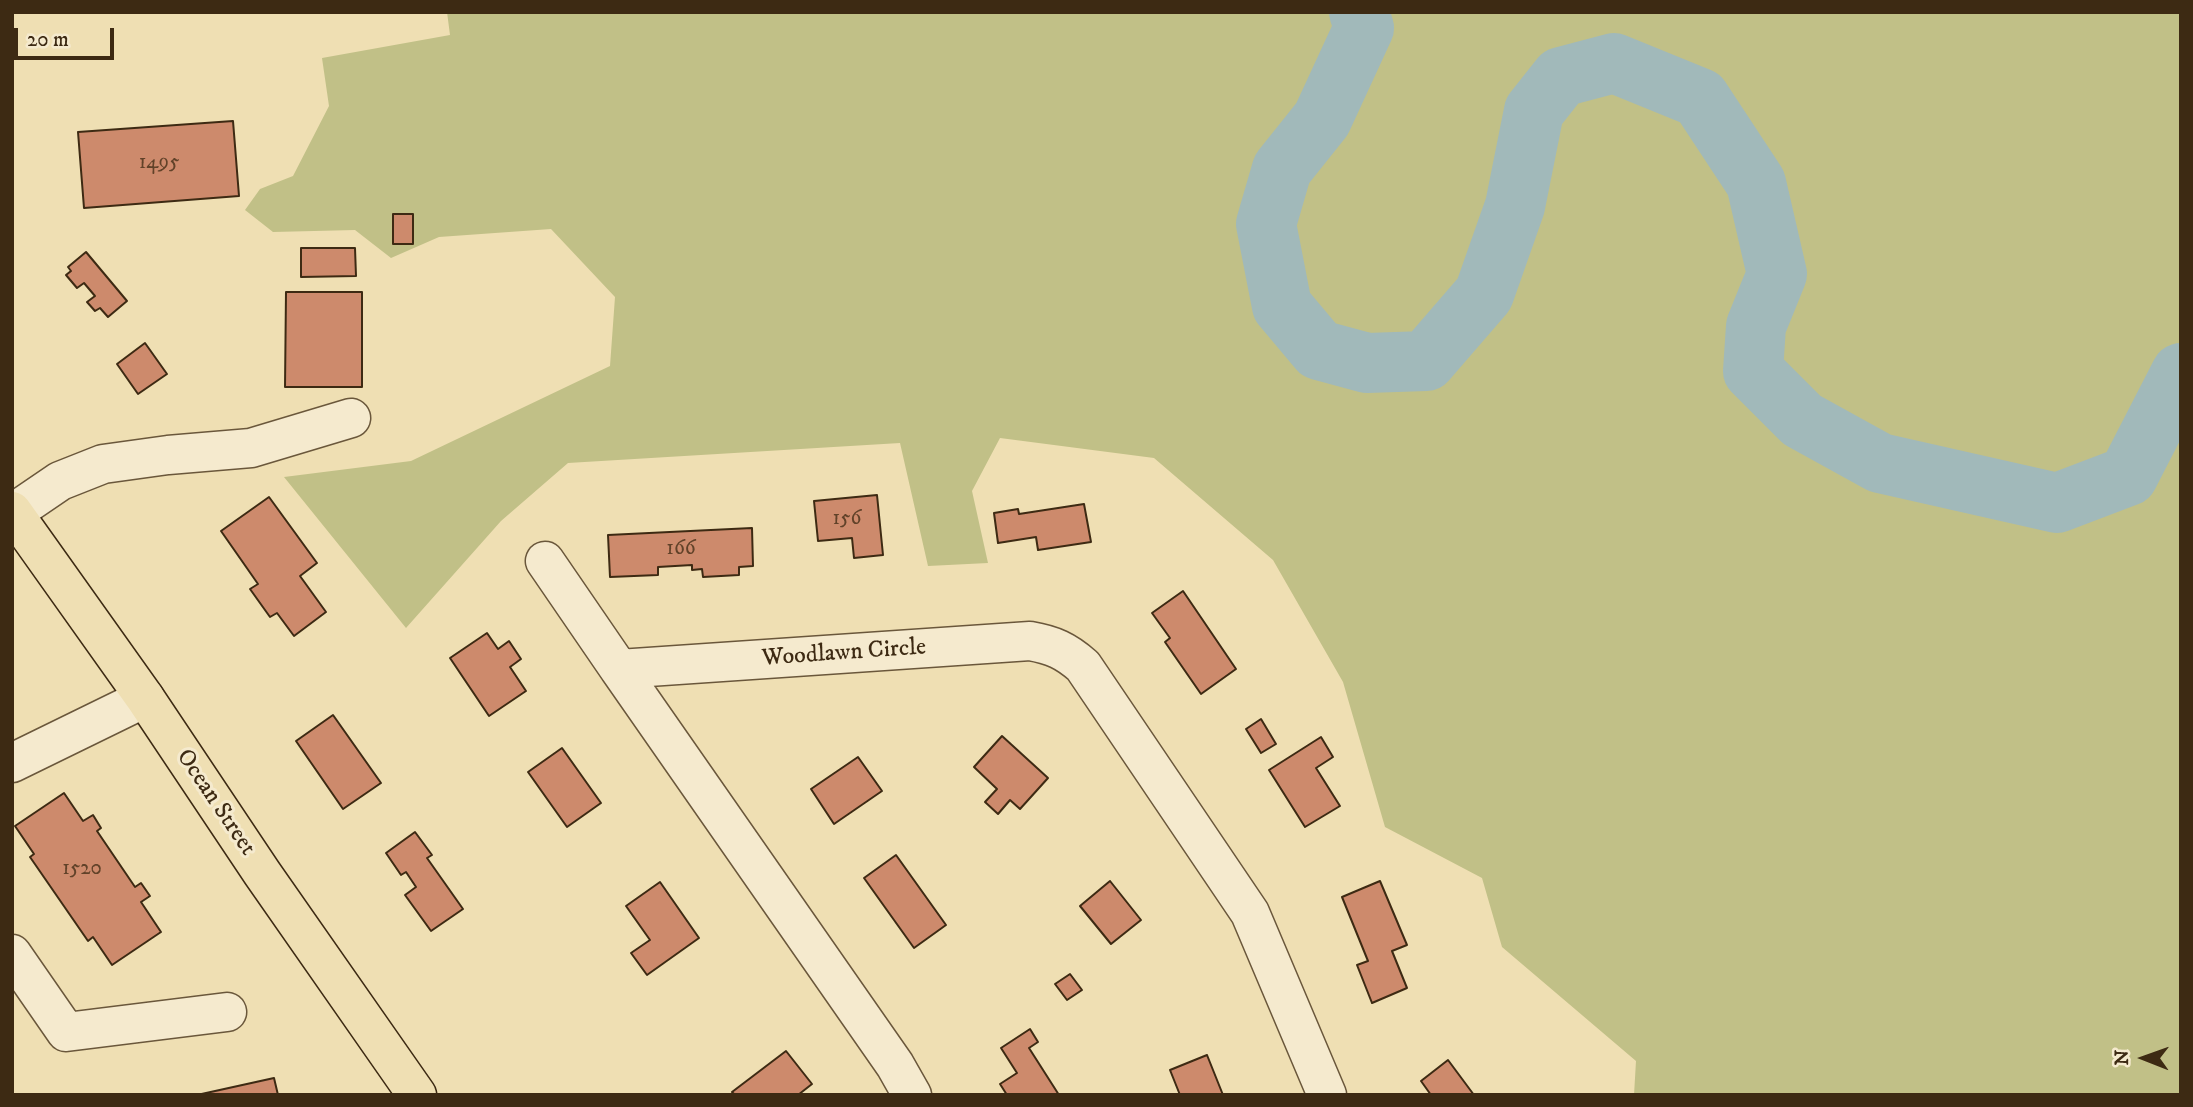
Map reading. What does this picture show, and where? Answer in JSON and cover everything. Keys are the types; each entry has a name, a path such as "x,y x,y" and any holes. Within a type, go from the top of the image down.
{"main road":[{"name":"Ocean Street","path":"13,512 145,698 262,873 417,1095"}],"street":[{"path":"13,512 60,481 103,464 251,448 351,418"},
{"path":"545,561 895,1065 912,1095"},
{"name":"Woodlawn Circle","path":"619,669 1030,641 1052,645 1071,655 1083,666 1250,913 1327,1095"},
{"path":"12,763 145,698"},
{"path":"12,954 66,1032 227,1012"}],"shaded area":[{"path":"447,12 2181,12 2181,1095 1634,1095 1636,1061 1502,947 1482,878 1385,827 1343,682 1273,560 1154,458 1000,438 972,491 988,563 928,566 900,443 568,463 501,521 406,628 284,477 411,461 610,366 615,297 551,229 439,237 391,258 355,230 273,232 245,210 260,189 293,176 329,106 322,58 450,35"}],"building":[{"path":"233,121 239,196 84,208 78,132"},
{"path":"393,214 413,214 413,244 393,244"},
{"path":"301,248 355,248 356,276 301,277"},
{"path":"86,252 127,301 108,317 100,308 95,311 87,302 95,296 84,283 77,288 66,275 71,271 68,267"},
{"path":"286,292 362,292 362,387 285,387"},
{"path":"145,343 167,374 138,394 117,364"},
{"path":"877,495 883,555 854,558 852,538 818,541 814,501"},
{"path":"269,497 317,563 300,576 326,612 294,636 277,613 270,617 250,589 258,584 221,531"},
{"path":"1084,504 1091,542 1038,550 1036,537 998,543 994,513 1018,509 1019,514"},
{"path":"752,528 753,566 739,567 739,575 703,577 702,569 692,570 692,565 658,567 658,575 610,577 608,535"},
{"path":"1183,591 1236,669 1201,694 1165,642 1170,638 1152,613"},
{"path":"487,633 498,649 509,641 521,659 510,667 526,691 489,716 450,658"},
{"path":"333,715 381,783 343,809 296,741"},
{"path":"1261,719 1276,744 1261,753 1246,729"},
{"path":"1002,736 1048,778 1020,809 1010,800 998,814 985,802 997,789 974,767"},
{"path":"1321,737 1333,757 1316,768 1340,806 1305,827 1269,770"},
{"path":"562,748 601,803 567,827 528,772"},
{"path":"858,757 882,791 834,824 811,789"},
{"path":"64,793 83,821 93,815 101,828 97,831 135,887 141,883 150,896 141,902 161,932 112,965 93,937 88,941 30,857 34,854 15,826"},
{"path":"415,832 432,855 427,858 463,909 431,931 405,895 416,887 406,872 401,875 386,853"},
{"path":"896,855 946,925 914,948 864,878"},
{"path":"1110,881 1141,920 1111,944 1080,906"},
{"path":"1380,881 1407,945 1392,951 1407,988 1372,1003 1357,965 1368,961 1342,897"},
{"path":"660,882 699,938 647,975 631,953 650,940 626,906"},
{"path":"1070,974 1082,990 1067,1000 1055,984"},
{"path":"1030,1029 1038,1042 1029,1048 1059,1095 1007,1095 1000,1084 1017,1073 1001,1048"},
{"path":"786,1051 812,1084 798,1095 735,1095 732,1092"},
{"path":"1207,1055 1223,1095 1180,1095 1170,1070"},
{"path":"1448,1060 1474,1095 1431,1095 1421,1081"},
{"path":"274,1078 278,1095 197,1095"}],"waterway":[{"path":"1359,12 1364,28 1322,119 1282,169 1266,224 1282,306 1319,350 1367,363 1426,361 1484,294 1515,206 1534,111 1561,77 1614,63 1700,98 1756,183 1777,274 1756,326 1753,371 1802,420 1880,463 2057,503 2128,476 2181,373"}]}
